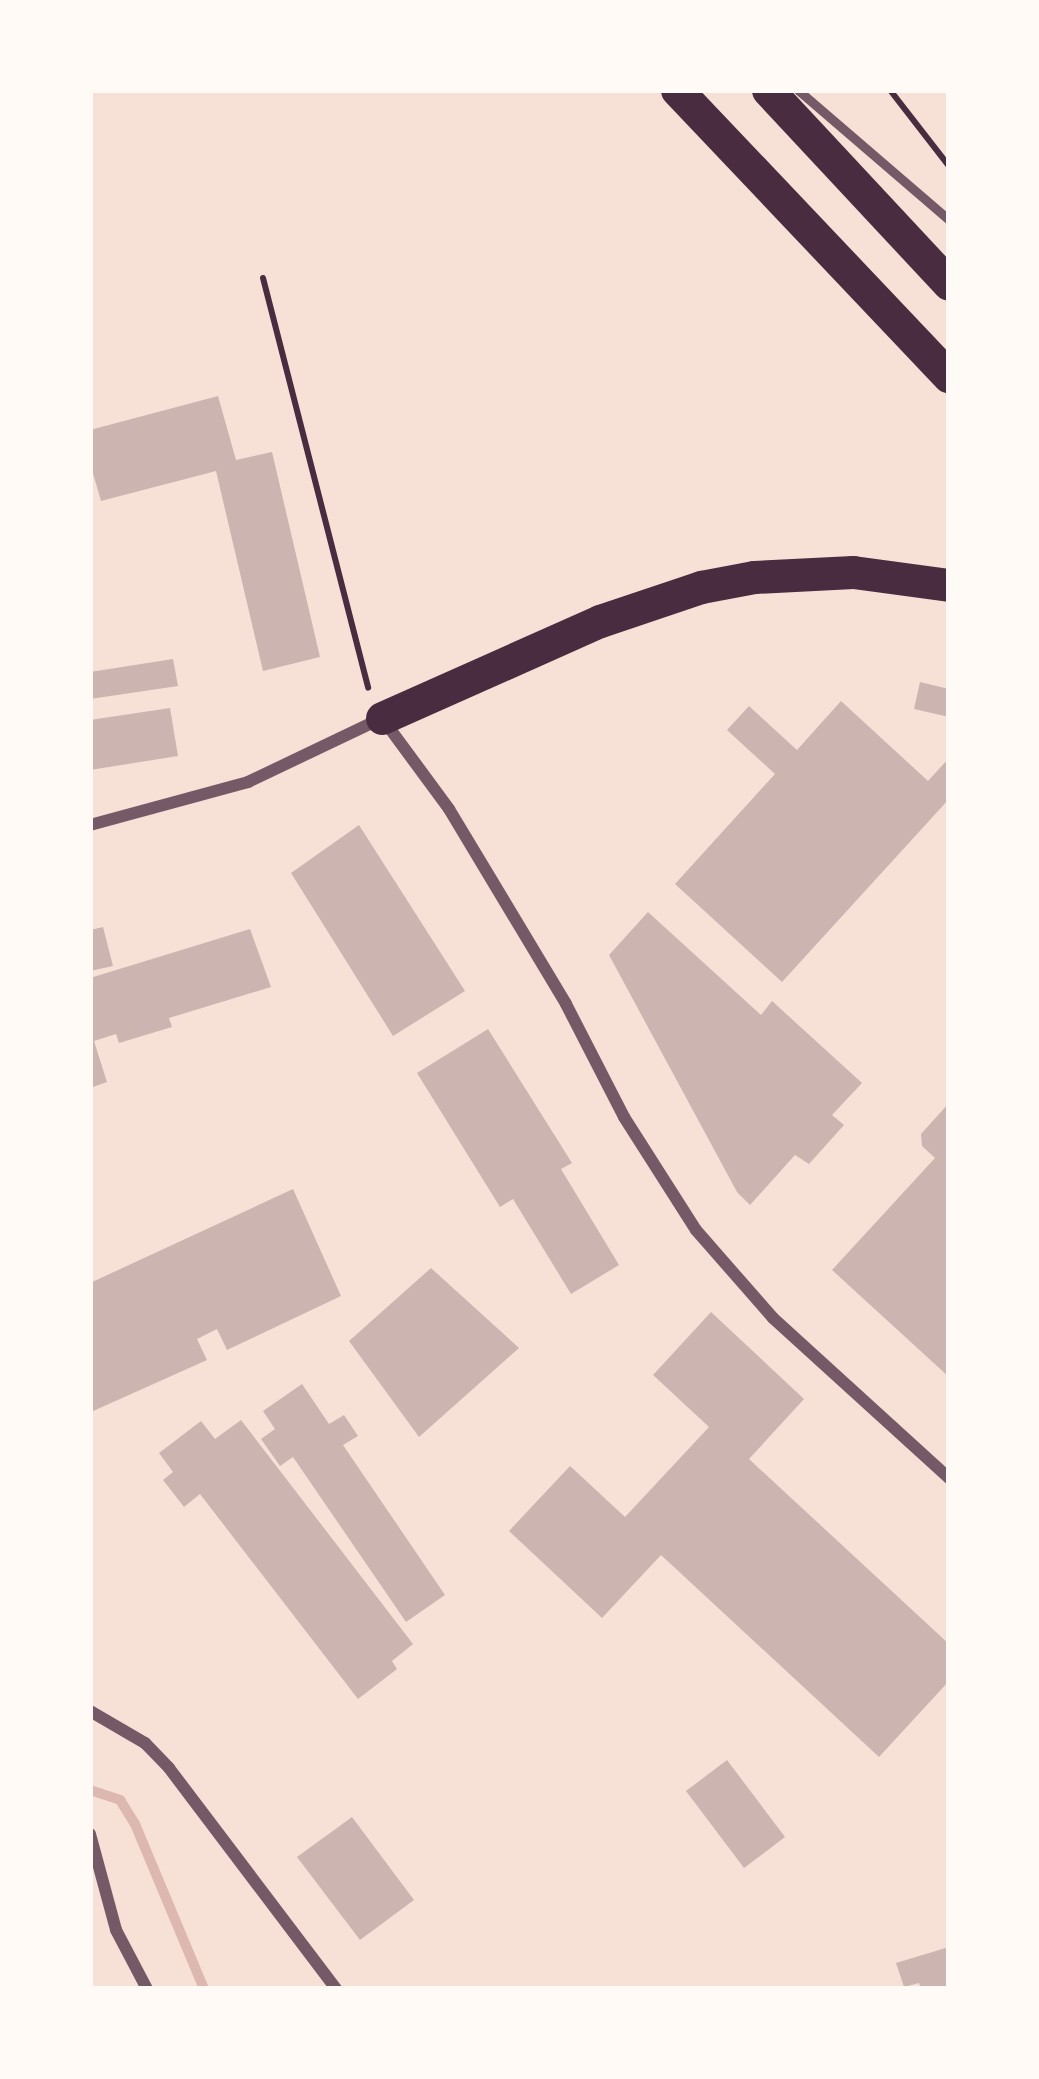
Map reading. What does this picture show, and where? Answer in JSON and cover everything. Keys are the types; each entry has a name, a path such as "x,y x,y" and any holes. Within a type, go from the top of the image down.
{"highway":[{"path":"677,90 949,377"},
{"path":"768,90 949,284"},
{"path":"382,718 600,621 701,586 754,577 853,572 949,585"}],"street":[{"path":"90,825 248,782 382,718 460,828 566,1004 624,1117 696,1230 773,1318 949,1478"},
{"path":"90,1711 145,1743 169,1768 336,1989"},
{"path":"90,1834 116,1930 148,1989"}],"lane":[{"path":"798,90 949,220"}],"path":[{"path":"890,90 949,166"},
{"path":"262,278 366,685 382,718"}],"building":[{"path":"218,396 236,460 272,452 320,657 263,671 216,471 101,501 90,463 90,430"},
{"path":"173,659 178,686 90,699 90,672"},
{"path":"920,682 949,689 949,717 914,709"},
{"path":"841,701 928,781 949,758 949,799 782,982 675,884 775,774 727,730 749,706 797,750"},
{"path":"170,708 178,756 90,770 90,720"},
{"path":"359,825 465,991 393,1036 291,873"},
{"path":"648,912 761,1015 772,1001 862,1083 832,1115 844,1125 809,1164 795,1155 750,1205 737,1192 609,955"},
{"path":"103,927 113,966 90,971 90,930"},
{"path":"250,929 271,987 169,1018 172,1027 119,1043 116,1034 94,1041 107,1082 90,1088 90,978"},
{"path":"488,1029 572,1163 561,1169 619,1265 571,1294 513,1199 500,1207 417,1073"},
{"path":"949,1103 949,1377 832,1270 935,1158 922,1146 921,1134"},
{"path":"293,1189 341,1296 227,1350 217,1329 197,1339 207,1360 91,1412 90,1283"},
{"path":"431,1268 519,1348 419,1437 349,1341"},
{"path":"711,1312 804,1399 749,1459 949,1644 949,1681 879,1757 661,1555 602,1618 509,1531 570,1466 625,1517 709,1427 653,1375"},
{"path":"302,1384 329,1424 344,1415 358,1436 343,1445 445,1595 406,1622 293,1457 280,1466 261,1439 275,1429 263,1411"},
{"path":"241,1420 413,1644 392,1661 397,1669 358,1699 200,1494 184,1507 163,1480 173,1472 159,1453 201,1421 215,1439"},
{"path":"727,1760 785,1837 744,1868 686,1791"},
{"path":"352,1817 414,1900 360,1940 297,1857"},
{"path":"949,1947 949,1989 921,1989 919,1983 904,1987 896,1963"}],"waterway":[{"path":"90,1790 120,1800 135,1824 204,1989"}]}
